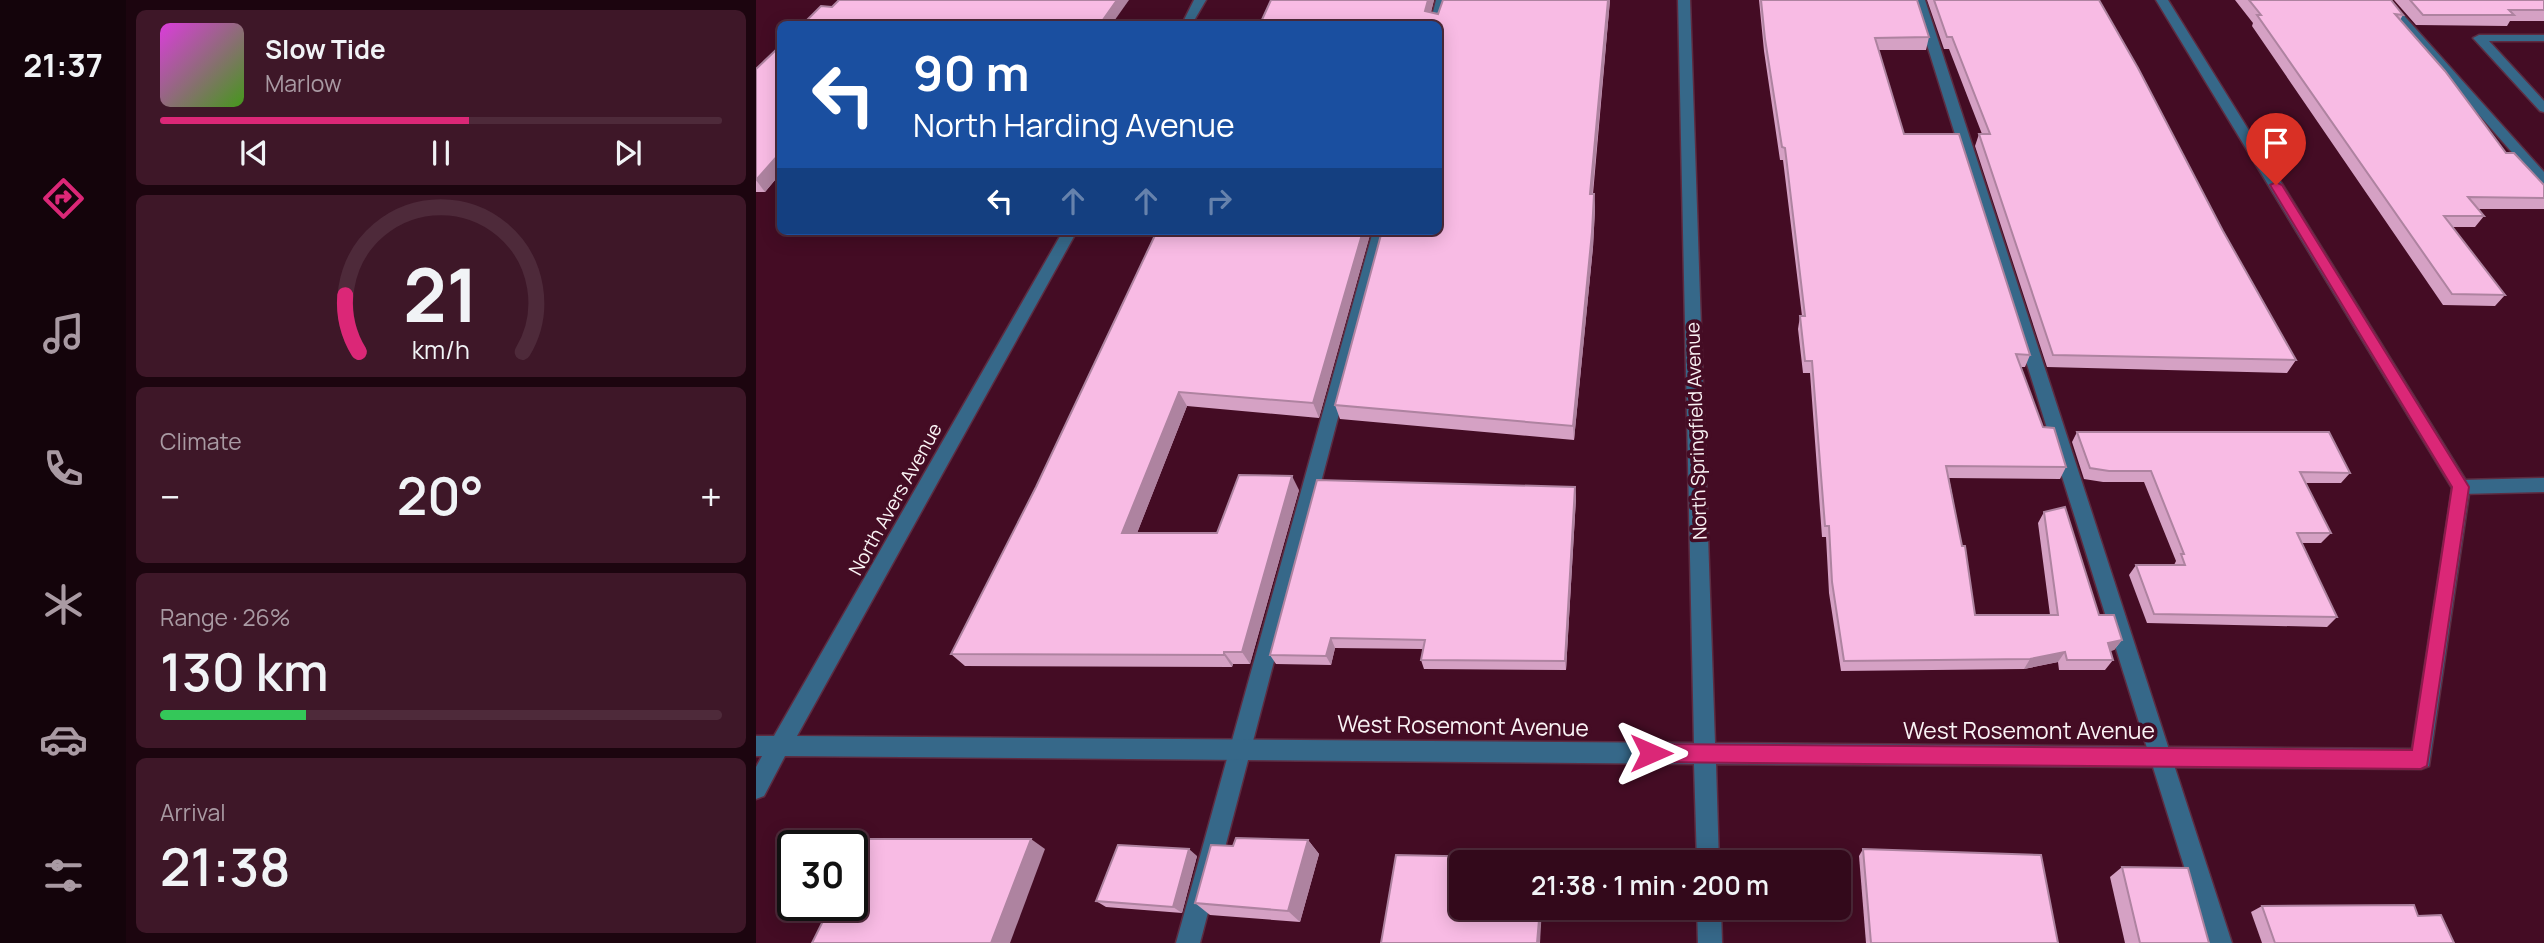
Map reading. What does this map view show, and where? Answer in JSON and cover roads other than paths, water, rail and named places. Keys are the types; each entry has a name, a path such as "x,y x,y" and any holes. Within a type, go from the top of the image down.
{"street":[{"path":"1188,21 1200,0"},
{"path":"1437,21 1442,0"},
{"name":"North Springfield Avenue","path":"1684,0 1707,850"},
{"path":"1919,0 2220,943"},
{"path":"2162,0 2460,487 2544,485"},
{"path":"2384,0 2544,180"},
{"path":"2544,38 2479,38 2544,108"},
{"name":"North Avers Avenue","path":"756,788 1068,235"},
{"path":"1188,943 1379,235"},
{"name":"West Rosemont Avenue","path":"756,746 2421,759 2460,487"},
{"path":"1709,920 1710,943"}]}
